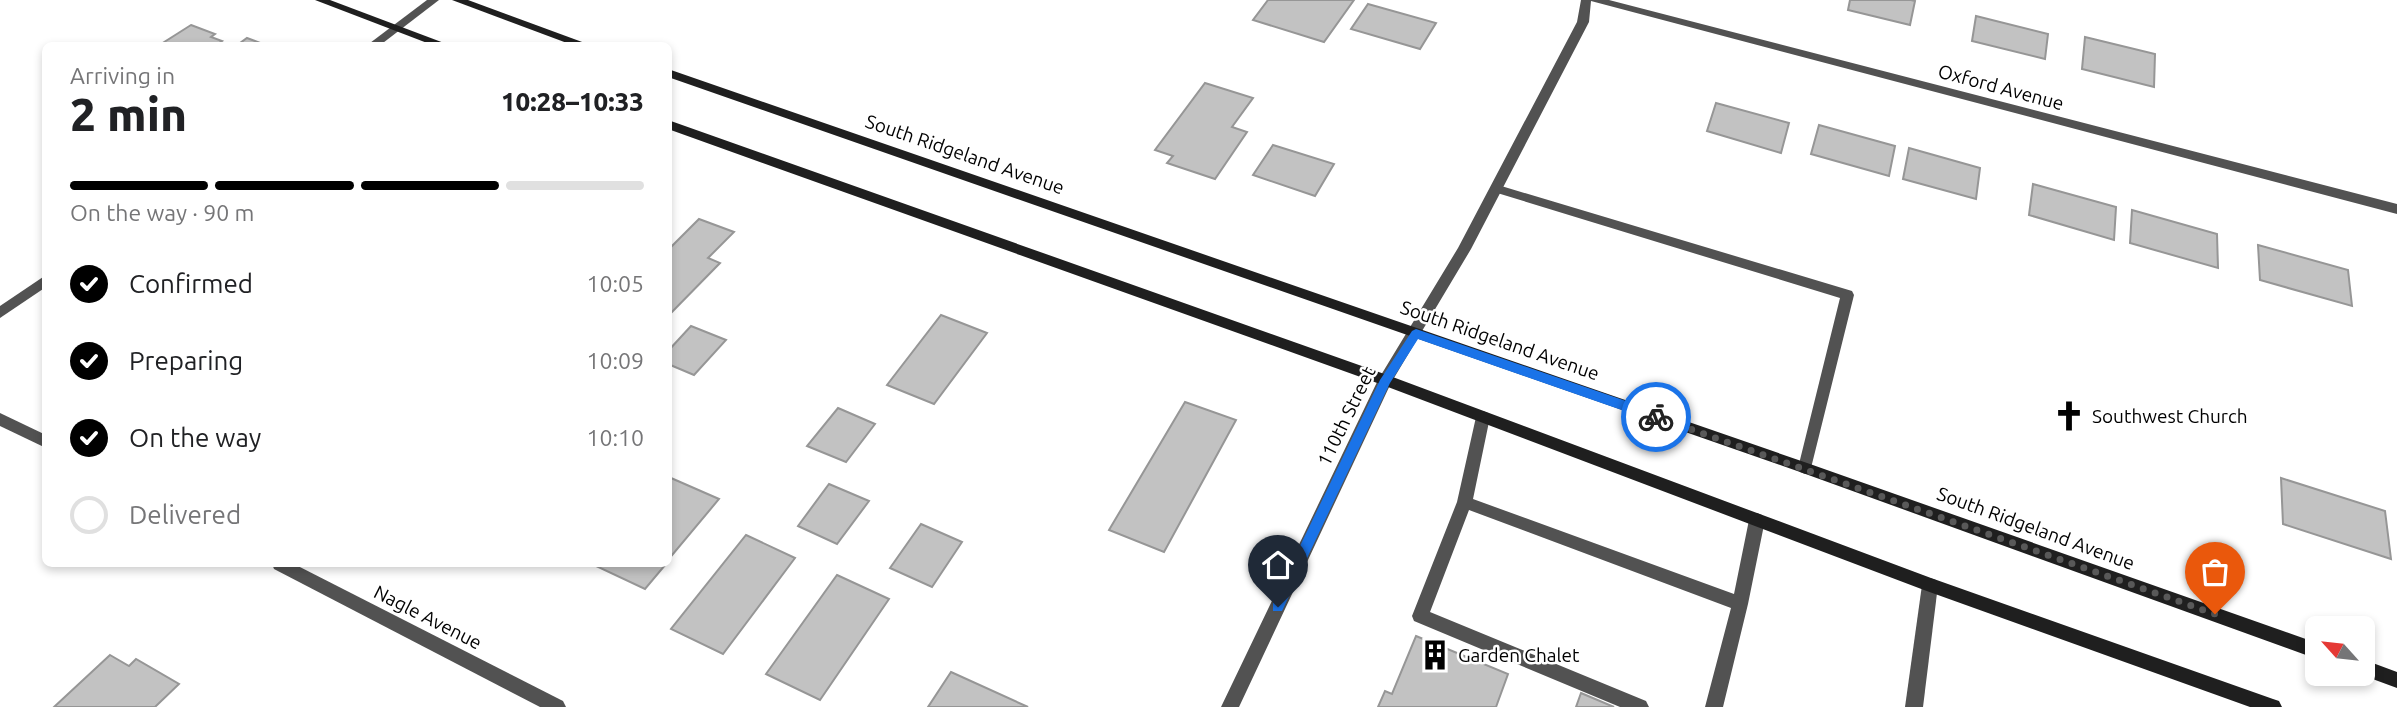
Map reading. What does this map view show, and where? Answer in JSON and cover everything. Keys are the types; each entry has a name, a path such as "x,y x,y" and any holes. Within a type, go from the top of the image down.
{"main road":[{"path":"320,0 436,42"},
{"path":"457,0 577,42"},
{"name":"South Ridgeland Avenue","path":"672,75 1805,468 2305,647"},
{"path":"672,125 1385,380 1930,585 2273,707"},
{"path":"2375,672 2397,680"}],"street":[{"path":"375,42 434,0"},
{"name":"110th Street","path":"1230,707 1385,380 1416,334 1498,189 1583,22 1586,0"},
{"name":"Oxford Avenue","path":"1596,0 2397,209"},
{"path":"1498,189 1847,295 1805,468"},
{"path":"0,313 42,283"},
{"path":"1483,417 1465,502 1420,616 1640,707"},
{"path":"0,419 42,440"},
{"path":"1465,502 1740,604"},
{"path":"1714,707 1740,604 1757,520"},
{"name":"Nagle Avenue","path":"285,567 557,707"},
{"path":"1914,707 1930,585"}],"building":[{"path":"1268,0 1354,0 1324,42 1253,20"},
{"path":"1850,0 1915,1 1910,25 1848,10"},
{"path":"1368,4 1436,23 1420,49 1351,29"},
{"path":"1976,16 2048,34 2045,59 1972,41"},
{"path":"191,25 215,34 211,37 222,41 221,42 164,42"},
{"path":"2085,37 2155,54 2154,87 2082,69"},
{"path":"247,38 258,42 242,42"},
{"path":"1205,83 1253,98 1232,127 1247,132 1215,179 1167,163 1173,156 1155,150"},
{"path":"1716,103 1789,123 1781,153 1707,131"},
{"path":"1819,125 1895,146 1889,176 1811,154"},
{"path":"1273,145 1334,164 1315,196 1253,175"},
{"path":"1909,148 1980,168 1976,199 1903,179"},
{"path":"2033,184 2116,207 2114,240 2029,215"},
{"path":"2132,210 2217,234 2218,268 2130,243"},
{"path":"699,219 734,232 708,258 720,263 672,312 672,246"},
{"path":"2258,245 2348,270 2352,306 2260,280"},
{"path":"941,315 987,333 934,404 887,385"},
{"path":"691,326 726,340 694,375 672,366 672,347"},
{"path":"1185,402 1236,420 1164,552 1109,530"},
{"path":"838,408 875,424 846,462 807,446"},
{"path":"672,478 719,499 672,555"},
{"path":"2281,478 2385,511 2391,559 2283,524"},
{"path":"829,484 869,501 837,544 798,526"},
{"path":"921,524 962,542 932,587 890,568"},
{"path":"746,535 795,558 723,654 671,629"},
{"path":"598,567 663,567 645,589"},
{"path":"837,575 889,599 820,700 766,674"},
{"name":"Garden Chalet","path":"1416,636 1508,674 1496,707 1378,707 1385,691 1392,694"},
{"path":"110,655 129,666 136,659 179,684 155,707 54,707"},
{"path":"951,672 1028,707 928,707"},
{"name":"Garden Chalet","path":"1581,693 1614,707 1576,707"}],"way so far":[{"path":"1656,417 2215,614"}],"place":[{"name":"Southwest Church","path":"2069,416"},
{"name":"Garden Chalet","path":"1435,655"}],"route":[{"path":"1278,607 1385,380 1416,334 1656,417"}]}
